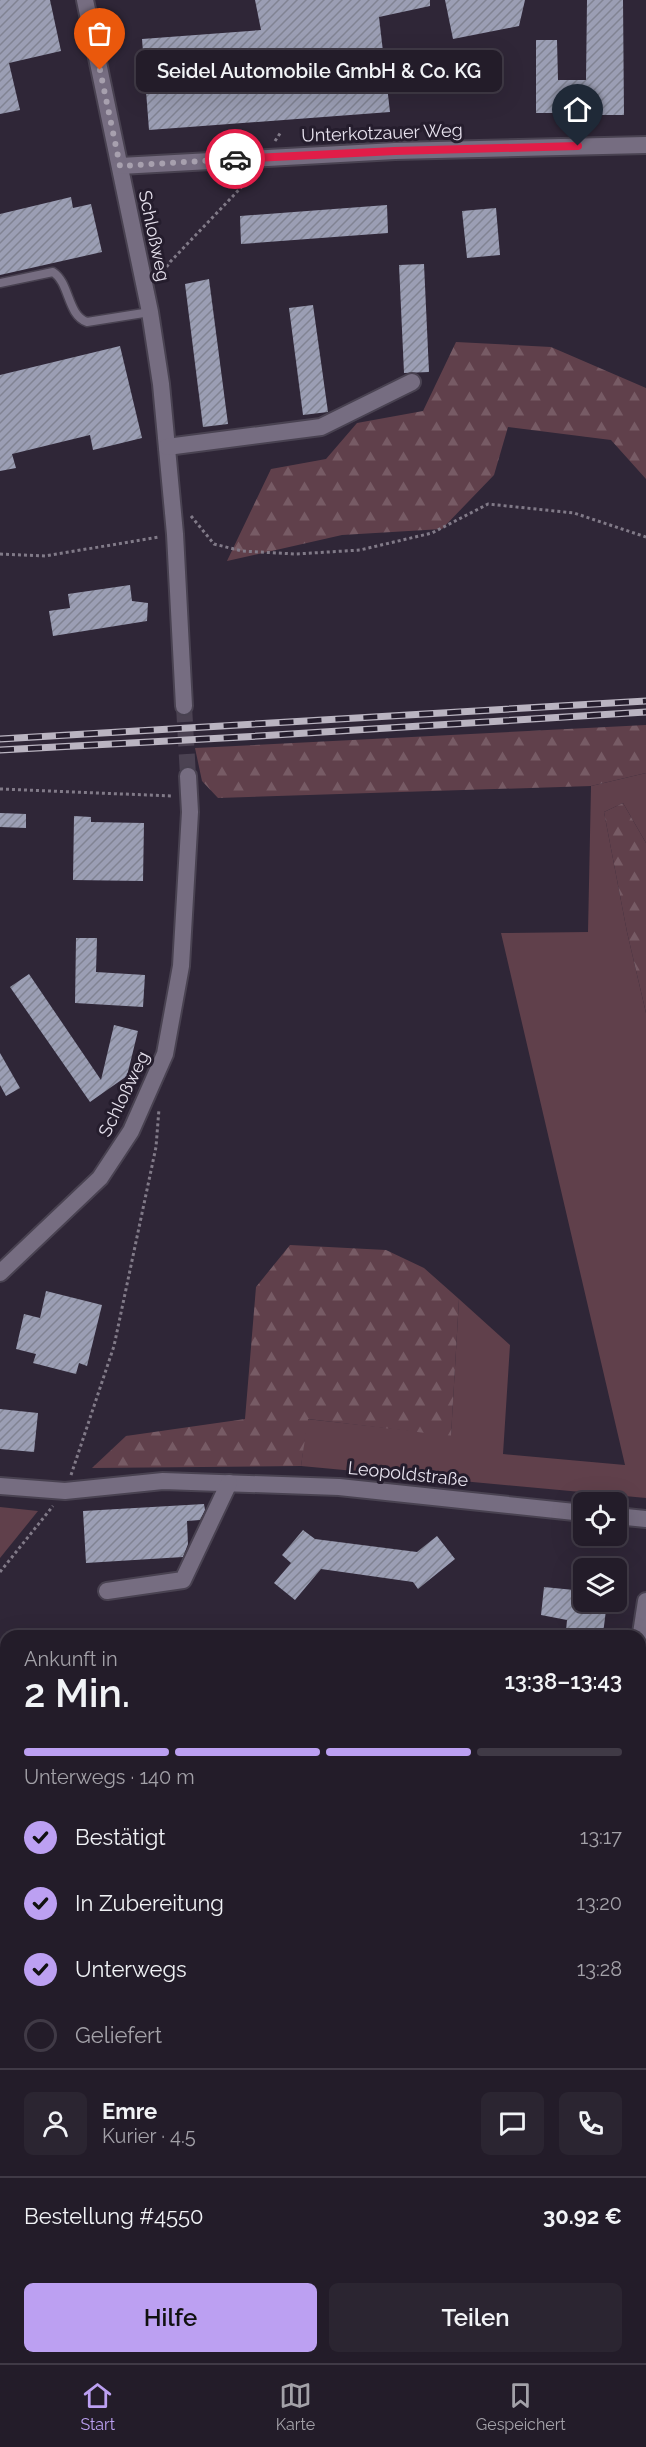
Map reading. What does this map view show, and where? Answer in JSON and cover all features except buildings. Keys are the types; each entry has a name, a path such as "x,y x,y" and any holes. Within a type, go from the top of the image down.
{"street":[{"name":"Schloßweg","path":"85,0 148,304 161,384 175,534 184,706"},
{"name":"Unterkotzauer Weg","path":"120,166 395,151 646,145"},
{"path":"167,447 321,427 412,382"},
{"name":"Schloßweg","path":"0,1274 100,1178 131,1131 165,1054 181,966 190,812 188,776"},
{"name":"Leopoldstraße","path":"0,1486 65,1491 163,1481 346,1487 573,1512"},
{"path":"107,1591 183,1580 229,1483"},
{"path":"627,1517 646,1519"},
{"path":"642,1630 646,1600"}],"lane":[{"path":"0,283 53,272 59,276 77,315 81,320 87,322 148,304"}],"path":[{"path":"148,304 170,262 252,177 281,132"},
{"path":"172,498 182,505 214,544 242,552 296,554 360,550 432,533 488,504 574,513 646,537"},
{"path":"0,554 45,556 175,534"},
{"path":"0,789 189,796"},
{"path":"0,1572 65,1491 114,1346 156,1148 160,1103"}],"green space":[{"path":"456,342 551,347 646,388 646,479 611,440 508,427 494,475 442,529 342,535 227,561 271,469 326,459 357,423 423,411"},
{"path":"646,725 646,773 591,786 218,798 202,781 195,748"},
{"path":"646,773 646,843 623,803 604,812 627,932 646,1013 646,1498 627,1496 627,1492 581,1492 301,1466 307,1419 451,1435 459,1299 510,1345 503,1454 625,1465 501,933 588,932 591,786"},
{"path":"623,803 646,843 646,1013 627,932 604,812"},
{"path":"290,1245 386,1250 424,1268 459,1299 451,1436 308,1419 301,1466 92,1468 126,1436 245,1419 256,1287"},
{"path":"0,1507 38,1511 0,1558"}],"tunnel":[{"path":"184,706 188,776"}],"railway":[{"path":"0,739 646,701"},
{"path":"0,750 646,712"}],"way so far":[{"path":"100,70 120,166 235,159"}],"place":[{"name":"Seidel Automobile GmbH & Co. KG","path":"100,70"}],"route":[{"path":"235,159 395,151 578,146"}]}
